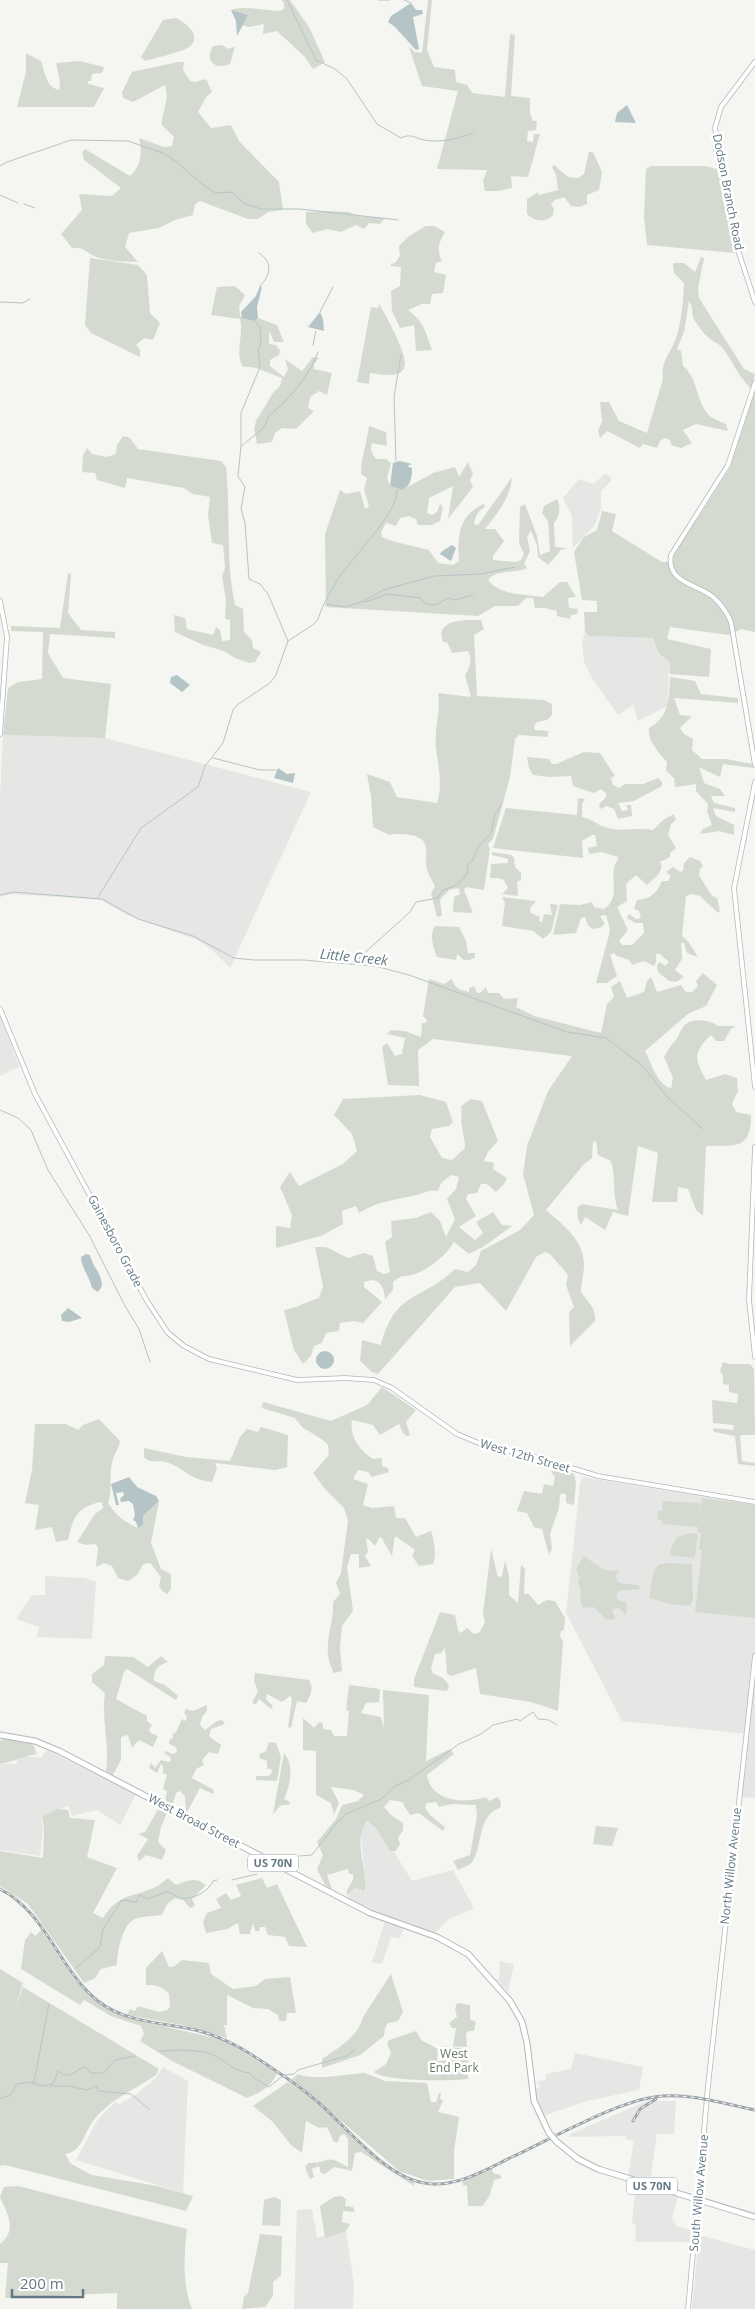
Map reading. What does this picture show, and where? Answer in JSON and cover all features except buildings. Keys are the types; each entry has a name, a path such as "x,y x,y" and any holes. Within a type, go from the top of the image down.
{"main road":[{"name":"Dodson Branch Road","path":"755,62 721,107 715,128 735,242 755,302"},
{"path":"755,383 728,465 671,555 670,563 676,576 712,596 729,616 755,765"},
{"path":"0,601 6,637 0,734"},
{"path":"755,782 734,880 735,913 755,1087"},
{"name":"Gainesboro Grade","path":"0,1009 35,1094 147,1301 168,1333 184,1346 209,1359 284,1378 311,1380"},
{"path":"755,1147 750,1300 755,1357"},
{"name":"West 12th Street","path":"311,1380 345,1378 374,1380 392,1388 437,1422 468,1440 535,1457 579,1471 755,1502"},
{"name":"North Willow Avenue","path":"709,2077 755,1656"},
{"name":"West Broad Street","path":"0,1735 35,1741 59,1750 370,1913 448,1942 468,1954 488,1974 510,2001 522,2022 527,2043 534,2101 556,2142 586,2164 698,2201"},
{"name":"South Willow Avenue","path":"688,2309 709,2077"},
{"name":"US 70N","path":"698,2201 755,2217"}],"shaded area":[{"path":"411,3 416,10 422,10 423,14 413,17 419,49 416,50 388,22 391,16"},
{"path":"231,10 248,15 237,36 236,21"},
{"path":"627,105 636,123 615,122 617,113"},
{"path":"260,286 262,287 257,307 258,318 255,321 242,318 241,312 256,296"},
{"path":"320,312 323,319 324,331 308,327"},
{"path":"400,461 412,464 407,466 412,468 410,481 402,490 390,486 393,463"},
{"path":"606,473 612,480 601,491 601,508 595,525 573,548 572,516 563,498 579,479 593,484"},
{"path":"452,545 456,548 451,561 440,554"},
{"path":"585,632 589,636 653,638 659,654 669,661 668,706 638,721 633,705 618,715 593,680 584,662 582,643"},
{"path":"177,675 190,685 182,692 170,683 171,677"},
{"path":"3,735 105,738 311,792 230,968 211,949 197,940 127,915 101,900 12,894 0,897 0,797"},
{"path":"278,768 287,774 295,773 293,783 274,778"},
{"path":"0,1016 19,1067 0,1076"},
{"path":"86,1254 90,1255 100,1277 102,1286 98,1292 92,1288 82,1265 81,1257"},
{"path":"68,1308 82,1318 69,1322 62,1321 61,1315"},
{"path":"325,1351 333,1356 334,1360 329,1368 325,1369 317,1364 316,1360 321,1352"},
{"path":"129,1477 137,1487 156,1496 159,1501 143,1516 143,1525 138,1528 133,1520 135,1515 133,1504 129,1501 121,1502 120,1499 124,1495 123,1492 116,1493 119,1505 116,1505 111,1484"},
{"path":"582,1477 755,1505 755,1798 741,1797 747,1734 622,1721 566,1613"},
{"path":"45,1576 84,1578 96,1582 92,1639 36,1637 39,1627 16,1619 32,1595 45,1595"},
{"path":"47,1750 136,1794 120,1825 97,1810 72,1816 68,1806 41,1818 43,1828 40,1856 0,1850 0,1764 16,1764 19,1755 41,1758"},
{"path":"375,1821 412,1881 453,1870 474,1908 449,1919 435,1933 406,1925 399,1939 391,1937 382,1964 372,1962 386,1918 347,1899 353,1887 366,1892 360,1824"},
{"path":"499,1961 514,1964 508,1992 497,1980 500,1976"},
{"path":"575,2053 643,2067 639,2090 587,2101 543,2116 534,2089 540,2088 538,2081 546,2080 546,2074 571,2069"},
{"path":"163,2067 188,2081 183,2193 76,2160 97,2121 106,2111 115,2102 120,2104 135,2095 156,2078"},
{"path":"647,2101 676,2101 674,2134 657,2134 650,2182 628,2176 634,2141 626,2139 625,2136 570,2137 570,2134"},
{"path":"636,2184 678,2197 672,2218 677,2226 693,2231 691,2242 635,2242 636,2226 632,2223"},
{"path":"312,2209 317,2238 346,2231 354,2284 353,2309 294,2309 297,2210"},
{"path":"699,2235 755,2250 755,2309 692,2309"}],"green space":[{"path":"281,0 290,0 309,27 325,62 313,69 304,56 277,31 263,34 264,24 249,27 241,25 248,15 231,10 249,8 280,11 284,9 284,3"},
{"path":"428,0 432,0 427,50 434,67 455,70 456,82 467,85 472,93 505,97 510,34 515,35 511,96 530,98 530,113 533,121 537,121 536,130 528,131 527,141 533,142 534,134 540,134 528,177 511,176 512,188 485,191 483,181 487,170 437,169 458,91 422,86 409,47 415,52 422,53"},
{"path":"176,18 189,27 194,36 194,41 186,49 145,61 141,57 163,20"},
{"path":"222,45 229,49 235,46 230,64 225,66 216,65 210,60 213,46"},
{"path":"26,53 41,61 51,86 59,90 60,82 56,63 79,61 104,67 102,73 92,74 91,81 88,81 88,84 104,88 94,107 17,107 26,72"},
{"path":"184,62 183,70 190,81 195,82 206,79 212,92 206,97 198,112 211,128 231,125 239,141 279,182 283,210 268,212 258,219 248,219 200,201 195,204 193,215 175,220 159,228 129,233 125,247 138,262 104,259 82,249 72,248 61,234 82,210 79,194 112,196 121,188 84,160 82,152 85,149 130,176 139,163 141,148 139,138 164,147 172,146 174,137 161,124 167,97 165,85 133,102 123,98 122,92 132,72"},
{"path":"716,144 736,253 647,245 644,217 646,169 651,166 704,166 717,169 712,145"},
{"path":"589,152 593,152 602,172 599,190 587,195 587,204 579,207 571,206 564,197 555,200 551,204 554,209 553,215 550,218 537,220 530,217 527,214 527,199 538,192 539,195 558,190 556,175 552,167 554,165 568,177 578,178 584,174"},
{"path":"306,212 349,212 358,216 385,218 380,224 369,223 364,229 356,225 341,232 327,229 313,233 306,224"},
{"path":"426,226 434,226 445,232 439,246 442,261 436,263 434,272 446,275 443,293 432,294 430,304 422,304 408,310 421,323 432,350 416,351 414,325 400,328 392,311 391,291 400,286 401,267 391,266 391,264 395,263 400,256 399,246 409,236"},
{"path":"701,257 704,258 698,288 699,298 744,369 755,374 751,389 722,347 699,327 693,317 689,301 684,332 677,349 681,351 683,366 692,377 702,406 711,417 726,424 728,431 696,424 683,430 692,443 681,448 671,445 670,440 665,438 660,441 657,448 643,444 640,448 607,431 600,438 598,431 602,421 600,402 609,402 619,421 647,433 663,379 664,363 676,338 681,318 684,283 674,273 673,263 684,263 695,272"},
{"path":"90,258 138,265 147,275 150,313 160,323 153,340 144,338 136,345 140,350 140,357 91,333 85,325"},
{"path":"235,286 245,295 239,306 240,316 255,321 258,318 277,325 284,342 274,342 269,331 269,344 276,345 280,350 279,355 270,360 270,366 284,377 288,369 285,359 302,371 313,357 319,358 314,364 314,369 332,373 327,395 319,391 310,397 308,408 314,411 296,429 282,428 275,433 272,442 257,444 254,429 256,421 273,393 280,386 282,378 256,368 242,366 239,353 240,319 211,315 217,287"},
{"path":"379,304 399,343 405,362 404,368 401,372 390,375 370,373 369,384 357,382 371,307 378,308"},
{"path":"755,390 755,632 741,629 729,635 670,627 667,639 711,649 709,677 670,674 669,661 659,654 653,638 589,636 585,632 584,612 597,612 597,601 582,600 574,552 584,537 597,530 602,511 616,514 612,531 662,562 672,562 674,555 730,468"},
{"path":"369,426 386,432 387,446 372,443 371,450 376,459 386,459 391,463 387,478 390,486 402,490 433,473 455,467 459,477 468,462 473,474 470,480 473,487 448,519 453,486 429,498 427,513 432,515 437,512 440,504 443,507 440,521 432,525 418,525 416,519 409,516 400,518 396,526 386,523 381,532 382,537 429,550 438,563 453,565 459,561 459,535 461,527 469,514 484,504 485,507 475,519 474,524 478,525 512,477 506,498 485,529 495,529 504,541 493,556 493,560 515,562 521,560 524,554 519,543 520,507 525,504 537,536 540,555 550,551 548,521 542,513 544,506 557,499 559,515 554,523 555,547 568,548 561,550 548,565 538,557 537,545 531,531 527,536 530,551 524,564 527,568 496,574 488,580 506,592 543,597 560,582 567,582 576,597 568,598 569,608 578,609 577,614 571,615 570,619 557,616 557,611 535,608 533,598 526,598 518,606 495,606 478,616 326,607 325,534 340,490 346,494 360,491 365,509 369,506 364,490 367,478 361,474"},
{"path":"123,436 130,438 138,449 221,461 226,467 232,588 235,605 243,609 244,632 252,640 253,648 261,652 255,662 249,663 235,658 224,651 203,645 175,632 174,615 185,618 187,629 213,635 216,627 220,630 222,641 230,640 230,620 225,619 226,600 222,576 225,568 223,545 212,543 208,515 210,497 193,494 184,488 127,478 125,488 97,480 95,473 82,472 83,455 87,448 92,454 107,457 116,454 117,445"},
{"path":"68,573 71,574 68,613 81,630 115,632 115,638 50,634 48,653 63,678 111,684 105,738 3,735 8,688 18,682 42,679 43,632 11,631 11,626 60,628"},
{"path":"468,620 481,620 484,629 474,635 477,696 544,700 552,704 552,715 547,720 537,722 534,726 535,730 548,731 548,737 519,735 515,739 510,777 493,839 488,844 490,849 484,890 466,887 464,890 473,913 453,912 454,897 460,894 459,888 449,890 440,900 442,916 437,917 431,893 435,887 427,870 425,843 411,835 389,835 373,827 367,774 390,782 397,797 437,803 440,782 436,748 439,707 438,693 471,697 465,675 470,663 468,651 452,653 447,642 443,642 441,634 447,624"},
{"path":"670,677 695,681 701,694 738,698 738,703 674,698 680,715 692,716 680,728 684,734 693,739 692,750 702,759 726,759 753,764 753,768 723,764 720,777 699,767 704,783 720,789 725,796 711,796 714,803 735,808 735,812 713,808 716,816 734,825 734,835 719,831 700,834 703,829 712,825 707,811 708,804 696,791 696,784 675,787 674,778 666,771 667,762 654,746 650,737 649,728 661,718 667,706"},
{"path":"584,752 600,753 615,776 611,778 613,785 619,788 625,784 643,784 658,778 662,782 662,786 634,801 618,803 622,811 628,810 626,805 631,805 632,816 618,819 614,809 607,806 600,809 599,804 606,797 606,793 601,789 594,793 573,786 571,776 549,777 533,775 529,768 527,757 549,759 552,764 556,764"},
{"path":"578,798 585,799 582,804 582,817 608,828 619,830 653,830 663,820 674,814 676,820 671,824 668,835 676,848 670,853 670,857 660,862 662,867 658,875 647,885 636,875 626,884 627,901 617,907 628,930 619,941 622,945 632,945 644,933 643,923 635,923 627,918 629,914 636,919 641,918 639,911 634,909 637,900 649,897 658,889 662,881 668,881 671,876 666,872 673,867 680,872 683,871 684,863 690,857 700,861 703,866 700,869 699,875 712,896 717,898 720,911 718,913 700,896 691,894 686,896 682,936 688,941 698,957 687,953 684,943 681,943 682,959 675,970 684,977 676,982 669,981 658,972 657,965 660,962 665,966 669,962 660,954 656,954 654,966 644,961 632,965 629,960 614,953 610,955 617,976 607,983 596,983 610,929 606,915 600,916 605,924 600,928 592,929 585,917 581,918 576,933 553,935 560,904 580,905 592,902 594,907 604,909 612,900 614,890 613,874 618,857 602,852 589,854 588,848 597,846 595,835 582,841 583,858 493,848 506,808 577,815"},
{"path":"492,852 511,855 514,858 515,867 521,873 521,880 517,882 518,896 502,894 508,888 504,880 490,878 491,864 508,863 508,859 492,855"},
{"path":"502,897 536,901 530,908 531,913 540,917 539,921 542,922 544,914 552,915 550,904 558,905 551,932 543,939 533,931 502,926 505,903"},
{"path":"435,926 459,927 466,941 468,953 475,953 475,957 470,960 464,960 457,954 456,960 437,957 432,937"},
{"path":"703,973 717,985 706,1006 688,1014 645,1051 658,1078 671,1088 673,1078 664,1057 681,1029 687,1023 701,1020 718,1026 736,1026 731,1029 724,1041 716,1041 711,1035 701,1046 697,1056 699,1066 706,1080 725,1074 737,1078 738,1091 732,1104 736,1112 751,1115 748,1135 739,1144 706,1146 703,1216 696,1210 688,1189 678,1187 677,1202 652,1202 658,1153 638,1146 628,1216 613,1212 605,1230 585,1217 581,1225 577,1212 578,1207 582,1204 618,1210 611,1161 598,1155 596,1141 593,1142 592,1158 584,1164 546,1210 571,1234 580,1248 584,1265 581,1292 593,1309 595,1321 570,1346 569,1312 574,1307 566,1285 568,1275 550,1254 545,1252 536,1257 506,1311 480,1283 455,1287 378,1374 372,1372 360,1361 362,1340 381,1345 387,1327 394,1314 402,1305 443,1279 455,1269 468,1272 476,1265 481,1251 520,1230 534,1215 523,1174 527,1146 548,1091 572,1056 433,1039 418,1050 419,1086 388,1085 382,1047 387,1043 395,1056 402,1054 405,1038 387,1034 391,1030 405,1031 421,1037 422,1023 426,1023 427,1020 423,1016 429,979 444,984 452,979 454,985 469,992 469,988 475,986 476,992 480,993 486,987 488,993 499,993 504,999 518,998 516,1007 534,1016 601,1033 607,1004 614,997 611,987 620,981 627,998 644,992 647,981 651,977 657,992 681,985 686,992 692,992 698,986 696,981"},
{"path":"420,1095 446,1102 453,1122 449,1126 432,1129 430,1137 442,1158 452,1160 465,1148 461,1124 461,1106 471,1099 482,1101 498,1141 488,1152 484,1161 494,1163 493,1169 507,1178 496,1192 487,1184 481,1184 477,1193 468,1194 466,1199 476,1216 459,1227 475,1240 483,1233 476,1222 493,1212 502,1225 512,1226 483,1247 469,1254 454,1242 442,1257 432,1265 421,1272 402,1277 393,1282 393,1290 385,1299 380,1283 373,1280 364,1282 364,1287 382,1302 363,1323 353,1321 340,1323 339,1331 326,1333 322,1343 314,1346 311,1356 303,1364 294,1350 284,1310 319,1298 323,1286 315,1247 326,1247 348,1258 364,1253 373,1256 377,1271 384,1274 390,1272 385,1242 392,1237 391,1221 416,1218 431,1212 440,1221 446,1237 455,1219 447,1199 456,1189 459,1177 451,1175 441,1183 438,1191 429,1191 387,1201 359,1213 356,1206 342,1211 343,1224 321,1236 276,1248 276,1226 290,1228 292,1215 280,1187 290,1172 299,1186 343,1164 357,1151 352,1134 334,1115 343,1099"},
{"path":"723,1362 729,1364 750,1364 754,1369 755,1435 740,1435 742,1461 755,1463 755,1466 738,1464 735,1436 714,1432 713,1428 733,1430 734,1425 713,1423 712,1400 737,1403 738,1394 729,1392 729,1385 723,1384 723,1375 720,1371"},
{"path":"382,1387 416,1410 406,1422 410,1435 407,1436 403,1433 399,1424 380,1435 373,1425 352,1420 352,1432 356,1443 373,1459 382,1458 382,1466 388,1468 389,1472 372,1477 368,1472 358,1470 353,1479 368,1484 363,1505 372,1508 394,1506 396,1518 405,1518 416,1537 431,1531 435,1556 433,1564 419,1566 412,1556 415,1550 395,1536 392,1556 381,1537 375,1546 369,1539 366,1539 368,1552 365,1556 371,1566 359,1568 359,1554 351,1554 347,1567 353,1611 342,1626 340,1648 342,1671 334,1673 328,1655 328,1646 333,1602 340,1594 336,1583 341,1573 348,1521 344,1508 325,1489 313,1473 329,1455 328,1445 302,1427 295,1418 262,1408 263,1402 331,1421 367,1405"},
{"path":"99,1419 120,1441 111,1470 108,1503 111,1508 121,1518 138,1528 143,1516 159,1501 151,1543 161,1569 171,1574 171,1589 167,1594 159,1586 161,1577 150,1563 143,1564 138,1574 128,1581 118,1578 112,1566 104,1563 96,1567 98,1547 95,1544 86,1545 77,1542 95,1514 103,1508 102,1502 87,1507 77,1514 68,1540 56,1542 52,1527 35,1530 39,1505 25,1503 32,1470 35,1424 66,1424 78,1430 83,1425"},
{"path":"261,1427 288,1435 287,1467 275,1470 215,1463 217,1469 212,1482 198,1479 172,1464 162,1461 151,1461 144,1457 144,1448 186,1457 230,1461 240,1437 247,1429 258,1432"},
{"path":"555,1468 574,1474 576,1483 574,1505 566,1503 566,1495 563,1493 560,1495 559,1508 550,1534 552,1548 549,1555 542,1529 534,1527 527,1513 517,1511 524,1491 542,1494 544,1484 553,1486 555,1477 551,1472"},
{"path":"702,1498 755,1505 755,1618 695,1612 702,1550 699,1549 701,1533 697,1532 698,1527 662,1524 662,1520 657,1519 658,1511 662,1511 663,1501 700,1503 699,1513"},
{"path":"689,1533 698,1534 695,1556 693,1558 670,1555 672,1545 677,1537"},
{"path":"491,1549 498,1577 502,1576 505,1560 509,1576 509,1595 518,1603 521,1565 525,1569 524,1594 529,1594 538,1605 547,1600 555,1601 565,1618 564,1630 561,1631 560,1636 563,1642 558,1711 531,1702 480,1694 476,1668 451,1676 447,1674 445,1648 441,1653 435,1654 431,1669 433,1674 446,1681 449,1686 447,1691 414,1687 414,1679 440,1612 455,1615 458,1631 461,1633 467,1628 474,1634 480,1632 485,1622 483,1614"},
{"path":"584,1556 604,1570 620,1571 615,1576 619,1583 638,1585 641,1589 618,1591 616,1595 618,1600 626,1602 626,1615 619,1608 612,1609 615,1619 606,1620 594,1607 584,1608 580,1598 581,1589 578,1581 580,1578 576,1569"},
{"path":"666,1563 692,1564 693,1599 690,1606 669,1604 649,1598 653,1573 658,1565"},
{"path":"105,1656 133,1657 148,1667 161,1656 168,1662 157,1669 154,1674 154,1681 165,1685 178,1696 176,1700 127,1669 124,1672 116,1699 147,1716 147,1721 152,1725 149,1730 158,1736 153,1747 139,1740 132,1748 128,1735 121,1737 121,1760 113,1775 106,1771 105,1693 92,1682 92,1674 104,1665"},
{"path":"255,1673 309,1680 312,1689 306,1703 297,1701 291,1728 288,1727 292,1699 290,1696 282,1702 267,1694 266,1699 273,1706 271,1709 259,1699 256,1704 252,1703 258,1691 254,1681"},
{"path":"349,1685 380,1689 379,1702 366,1703 361,1713 381,1717 384,1728 383,1690 429,1695 426,1761 450,1749 454,1754 427,1775 430,1784 435,1791 450,1799 468,1800 486,1797 489,1801 498,1797 501,1802 500,1808 492,1812 487,1818 474,1860 469,1865 458,1870 453,1861 470,1855 477,1816 476,1805 452,1804 439,1807 436,1802 427,1803 425,1807 430,1815 445,1827 443,1831 419,1813 410,1815 402,1802 390,1800 384,1807 391,1815 403,1823 403,1830 398,1838 400,1844 396,1851 390,1851 375,1827 367,1821 361,1837 365,1891 354,1888 347,1896 347,1890 353,1880 353,1874 349,1874 348,1869 327,1875 332,1889 325,1885 317,1869 323,1855 317,1842 336,1819 342,1805 358,1801 364,1795 354,1790 331,1787 339,1803 334,1815 331,1803 316,1795 316,1751 303,1750 303,1718 314,1728 319,1722 323,1723 323,1729 331,1730 334,1736 347,1736 349,1711 346,1710"},
{"path":"207,1705 207,1711 202,1717 200,1725 205,1730 217,1721 222,1720 225,1724 211,1729 209,1736 221,1745 218,1754 209,1752 202,1760 204,1765 196,1769 192,1778 214,1790 213,1794 200,1788 186,1814 185,1796 180,1791 176,1793 172,1807 165,1803 167,1791 163,1789 167,1775 163,1773 163,1766 161,1764 157,1773 149,1768 151,1763 155,1768 161,1760 170,1762 171,1758 164,1753 165,1751 173,1754 177,1752 176,1747 169,1744 169,1741 182,1719 186,1721 187,1717 184,1713 186,1709 193,1711"},
{"path":"4,1738 33,1744 37,1754 0,1764 0,1741"},
{"path":"269,1742 276,1743 281,1757 277,1781 256,1780 256,1776 269,1776 272,1772 271,1769 267,1769 267,1761 259,1758 260,1754 266,1751"},
{"path":"284,1753 289,1763 290,1782 284,1799 290,1802 289,1805 281,1805 273,1814"},
{"path":"160,1806 168,1810 161,1827 158,1842 166,1850 162,1860 146,1855 139,1861 137,1856 148,1839 138,1834 145,1832"},
{"path":"57,1809 68,1810 70,1818 95,1820 87,1857 117,1868 93,1913 103,1918 113,1905 119,1901 153,1888 168,1878 176,1885 192,1880 206,1885 192,1899 195,1906 190,1908 183,1900 175,1898 167,1904 162,1915 141,1917 130,1922 121,1939 117,1965 101,1969 95,1978 84,1983 28,1904 0,1886 0,1851 43,1858 44,1828 42,1817"},
{"path":"596,1826 618,1828 612,1846 593,1844"},
{"path":"262,1878 267,1888 277,1884 307,1947 289,1946 285,1937 268,1935 265,1927 260,1927 259,1931 255,1931 253,1923 250,1934 240,1934 238,1923 227,1929 206,1933 203,1922 207,1913 221,1908 216,1899 226,1893 231,1900 241,1896 236,1885"},
{"path":"41,1930 74,1979 104,2007 149,2023 224,2040 277,2073 275,2078 265,2088 247,2098 172,2061 140,2041 144,2034 141,2026 111,2016 84,2000 80,2005 21,1969 25,1940 31,1932 35,1936"},
{"path":"162,1951 169,1967 175,1966 182,1960 209,1963 211,1974 233,1989 256,1986 265,1979 290,1977 296,2013 287,2013 286,2021 279,2021 278,2015 268,2009 253,2008 227,1995 227,2025 224,2025 227,2038 187,2026 127,2015 130,2009 135,2011 138,2006 159,2012 170,2007 169,1994 166,1991 159,1986 146,1985 146,1968"},
{"path":"0,1969 23,1983 16,2006 23,1987 159,2069 156,2075 123,2095 99,2114 79,2146 65,2154 71,2164 92,2175 157,2186 193,2196 186,2211 5,2165 0,2166"},
{"path":"391,1974 403,2012 398,2021 388,2023 384,2036 360,2055 322,2068 322,2059 347,2041 357,2030 363,2017"},
{"path":"457,2003 470,2005 470,2019 476,2022 474,2031 469,2031 466,2034 467,2047 453,2046 456,2028 452,2028 449,2023 457,2017 455,2009"},
{"name":"West End Park","path":"416,2031 421,2040 438,2049 437,2061 441,2061 443,2046 469,2049 468,2079 405,2079 392,2078 374,2072 386,2064 391,2053 387,2043 389,2040"},
{"path":"365,2073 385,2081 427,2083 431,2102 436,2102 439,2093 441,2093 440,2098 443,2101 438,2112 459,2117 454,2151 454,2179 428,2181 399,2171 316,2099 290,2081 298,2074 321,2077"},
{"path":"288,2082 311,2097 390,2170 414,2182 414,2186 361,2152 355,2153 352,2171 334,2167 325,2174 321,2173 319,2166 312,2169 314,2177 310,2179 305,2167 308,2163 335,2160 348,2167 348,2139 344,2134 340,2136 338,2142 334,2142 327,2127 319,2128 306,2121 302,2153 291,2145 273,2122 253,2106"},
{"path":"492,2168 493,2173 501,2175 501,2178 494,2180 489,2197 482,2206 468,2206 467,2186 463,2185 462,2181"},
{"path":"18,2186 187,2229 185,2280 192,2309 117,2309 117,2293 5,2298 8,2263 0,2263 0,2244 9,2233 10,2227 8,2215 0,2197 4,2187"},
{"path":"341,2196 346,2199 345,2206 353,2207 355,2212 343,2211 342,2222 350,2224 346,2231 325,2238 320,2206 334,2197"},
{"path":"275,2197 281,2200 280,2226 262,2225 264,2200"},
{"path":"260,2234 282,2236 281,2275 273,2282 273,2296 265,2307 242,2309 244,2297 248,2293"}],"waterway":[{"path":"287,0 316,60 335,69 347,79 377,124 401,138 410,136 431,141 449,140 473,133"},
{"path":"379,0 389,0"},
{"path":"404,0 411,3"},
{"path":"0,166 71,140 128,141 163,153 216,193 231,192 245,204 261,209 300,209 398,220"},
{"path":"0,195 18,203"},
{"path":"24,204 35,208"},
{"path":"259,253 267,260 269,269 264,282 260,286"},
{"path":"320,312 333,287"},
{"path":"0,302 22,303 30,299"},
{"path":"255,321 260,327 261,344 258,349 260,367 241,413 241,446 238,476 245,487 241,509 245,523 249,579 260,584 268,594 288,641"},
{"path":"313,345 316,331"},
{"path":"242,446 265,426 268,417 298,387 318,352"},
{"path":"396,461 394,397 401,355"},
{"path":"98,897 141,828 198,787 205,766 223,743 233,710 237,705 270,683 276,675 288,641 314,624 318,619 325,602 338,580 391,510 396,499 397,490"},
{"path":"326,604 346,607 364,601 383,590 434,576 481,574 515,567"},
{"path":"365,602 388,594 420,598 426,604 436,605 448,598 454,600 473,595"},
{"path":"213,758 260,770 276,770"},
{"path":"358,963 360,957 410,912 416,902 438,898 442,891 456,885 463,879 466,875 468,864 473,860 478,847 491,833 495,814 502,804"},
{"name":"Little Creek","path":"0,895 13,892 102,899 138,919 193,936 234,958 303,960 375,966 409,975 567,1032 606,1038 643,1066 668,1098 703,1129"},
{"path":"0,1110 18,1118 31,1130 48,1170 89,1235 125,1306 139,1329 150,1362"},
{"path":"299,1856 312,1855 338,1821 346,1814 381,1799 395,1786 409,1780 459,1744 481,1734 493,1725 517,1719 520,1721 533,1712 538,1719 549,1720 557,1725"},
{"path":"269,1858 281,1856"},
{"path":"232,1880 257,1874"},
{"path":"76,1968 100,1947 103,1929 121,1901 136,1902 140,1895 147,1899 166,1892 181,1898 190,1898 204,1891 213,1881 217,1880"},
{"path":"0,2099 11,2095 17,2084 34,2082 49,2004"},
{"path":"159,2051 205,2052 216,2056 234,2068 250,2073 254,2078 269,2087 284,2075 294,2074 298,2070 346,2056 355,2050"},
{"path":"32,2083 42,2086 53,2084 58,2071 68,2075 85,2067 91,2073 104,2073 115,2060 135,2056"},
{"path":"50,2086 69,2086 87,2090 96,2086 99,2091 131,2094 149,2109"}],"railway":[{"path":"0,1889 16,1899 29,1912 41,1926 84,1988 109,2009 134,2018 206,2033 239,2047 306,2092 368,2151 400,2174 416,2181 443,2184 464,2179 607,2111 646,2098 686,2096 755,2110"},
{"path":"633,2121 640,2109 656,2099"}]}
